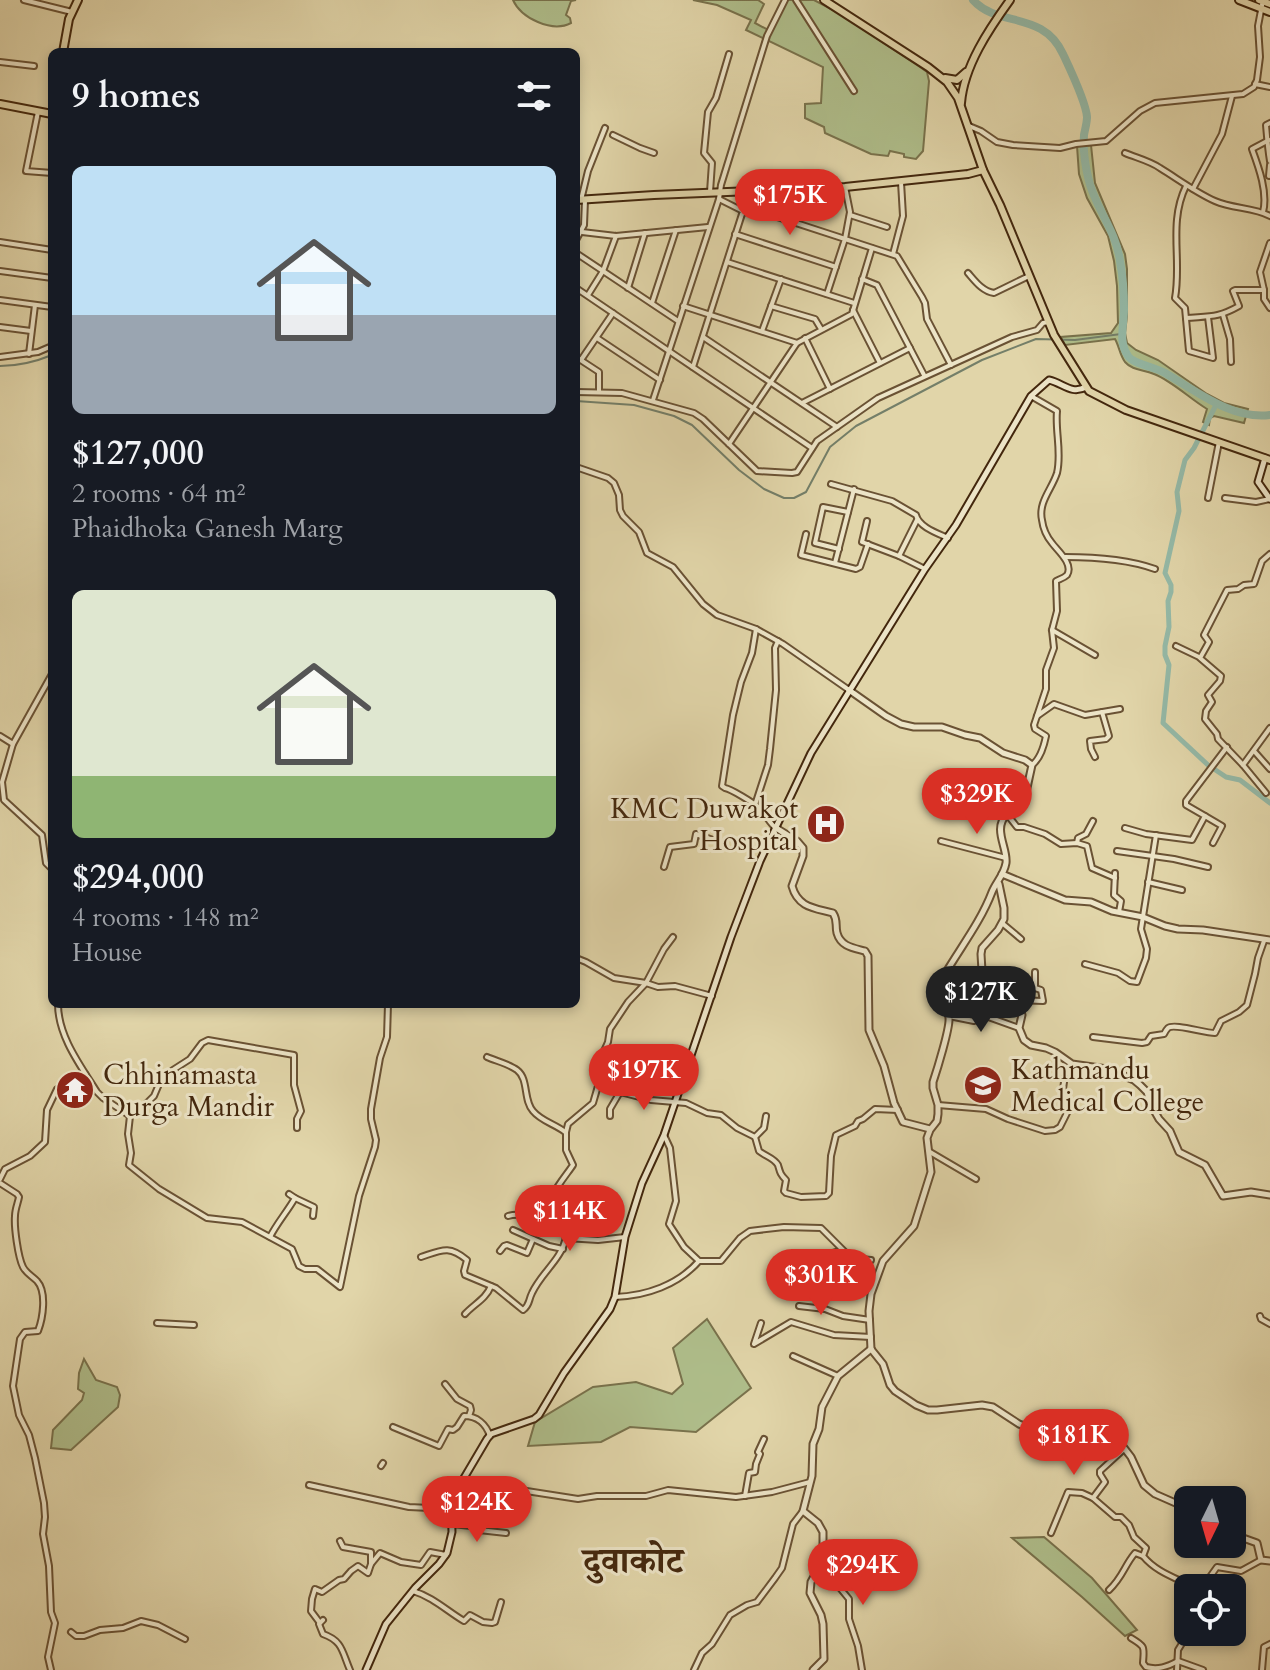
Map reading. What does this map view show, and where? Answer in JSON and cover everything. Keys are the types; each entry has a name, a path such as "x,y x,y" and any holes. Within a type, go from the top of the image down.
{"main road":[{"path":"64,48 78,0"},
{"path":"824,0 950,86 1054,335 1092,394 1115,406 1267,459"},
{"path":"960,106 970,66 1010,0"},
{"path":"1239,0 1264,3 1270,12"},
{"path":"941,77 957,80 970,66"},
{"path":"950,86 959,88 964,81"},
{"path":"0,104 48,113"},
{"path":"581,200 710,192 720,196 845,187 983,170"}],"street":[{"path":"24,0 72,12"},
{"path":"653,400 720,196 764,46 785,0"},
{"path":"796,0 854,91"},
{"path":"967,126 997,142 1060,148 1109,140 1140,111 1155,103 1243,94 1255,84 1260,57 1258,26 1264,3"},
{"path":"710,192 712,163 704,153 707,117 729,54"},
{"path":"0,62 34,66"},
{"path":"1255,84 1270,87"},
{"path":"1192,189 1222,134 1232,96"},
{"path":"38,112 26,171 48,173"},
{"path":"1269,176 1266,125 1270,123"},
{"path":"580,235 581,200 588,171 605,128"},
{"path":"613,135 654,153"},
{"path":"1263,212 1265,202 1261,175 1252,149 1269,140"},
{"path":"1125,153 1163,169 1186,186 1225,205 1270,216"},
{"path":"893,254 903,216 901,181"},
{"path":"1186,186 1179,203 1175,236 1175,298 1185,308 1189,351 1213,358 1208,317"},
{"path":"827,294 850,215 845,187"},
{"path":"720,196 745,212"},
{"path":"693,367 742,214 753,209 893,254 900,259 925,303 927,319 951,365"},
{"path":"850,215 887,227"},
{"path":"582,232 616,236 708,227"},
{"path":"652,303 676,230"},
{"path":"628,288 645,233"},
{"path":"735,234 836,267"},
{"path":"588,295 603,271 616,236"},
{"path":"0,242 48,249"},
{"path":"1270,243 1260,272 1264,299 1270,308"},
{"path":"729,444 797,343 849,316 872,248"},
{"path":"580,256 678,321"},
{"path":"727,261 854,303"},
{"path":"0,271 48,277"},
{"path":"968,273 987,291 994,293 1029,276"},
{"path":"762,331 781,279"},
{"path":"862,279 877,285 924,376"},
{"path":"580,290 813,449"},
{"path":"1186,318 1223,315 1239,306 1235,290 1264,290"},
{"path":"0,300 48,307"},
{"path":"29,354 35,305"},
{"path":"683,306 797,343"},
{"path":"771,306 815,319 821,330"},
{"path":"853,310 880,363"},
{"path":"580,357 613,313"},
{"path":"1223,315 1230,339 1231,362"},
{"path":"580,392 622,393 699,415 757,471 792,473 797,472 817,441 878,398 1012,337 1037,330 1048,321"},
{"path":"0,327 31,331"},
{"path":"703,337 837,427"},
{"path":"597,338 660,380"},
{"path":"805,338 830,389"},
{"path":"0,357 29,354 48,347"},
{"path":"802,403 910,348"},
{"path":"580,359 599,372 599,392"},
{"path":"366,1670 383,1630 446,1555 451,1540 452,1495 490,1436 539,1415 564,1373 610,1309 615,1297 625,1237 642,1183 664,1135 760,861 811,753 925,569 948,538 1031,396 1049,380 1072,391 1086,387"},
{"path":"1031,396 1057,411 1057,470 1041,514 1051,542 1065,557 1068,571 1065,577 1056,581 1057,611 1052,630 1054,648 1046,670 1046,689 1036,716 1035,729 1046,736 1040,754 1032,765 1023,806 1006,816 1001,828 1006,858 998,884 941,983 941,998 949,1016 933,1082 938,1105 937,1121 927,1138 931,1172 914,1226 883,1261 871,1294 871,1349 883,1364 890,1385 916,1405 928,1410 982,1405 993,1407 1044,1436 1051,1437 1077,1429 1095,1438 1115,1441 1131,1457 1144,1485 1174,1502"},
{"path":"1208,498 1219,442"},
{"path":"1225,498 1256,502 1270,499 1258,482 1267,459"},
{"path":"580,468 614,483 620,510 639,532 647,553 673,567 703,604 717,615 756,629 778,641 866,704 901,724 908,727 942,727 980,738 1003,753 1032,765"},
{"path":"831,484 896,502 916,515 917,520 948,538"},
{"path":"835,563 854,489"},
{"path":"839,549 815,543 823,507 848,512"},
{"path":"899,556 917,520"},
{"path":"867,521 862,542 925,569"},
{"path":"806,534 801,555 856,569 859,569 868,544"},
{"path":"1200,657 1209,642 1204,635 1227,590 1254,584 1262,561 1270,554"},
{"path":"1065,557 1097,558 1155,569"},
{"path":"756,629 733,715 722,786 755,805 776,828 799,842 803,848 792,886 805,906 833,913 837,917 840,939 852,948 865,951 868,956 869,1030 884,1066 894,1103 906,1124 930,1130"},
{"path":"1052,630 1095,655"},
{"path":"755,805 768,765 776,690 775,648 778,641"},
{"path":"1176,646 1200,657 1221,676 1208,695 1212,704 1206,711 1205,719 1218,739 1266,793"},
{"path":"48,681 13,744 2,782 4,800 42,835 48,865"},
{"path":"1036,716 1054,704 1085,715 1120,709"},
{"path":"1095,757 1090,741 1109,736 1102,712"},
{"path":"1243,765 1270,728"},
{"path":"0,736 13,744"},
{"path":"1213,843 1222,826 1190,808 1186,801 1227,747"},
{"path":"1254,751 1270,769"},
{"path":"1013,811 1010,818 1017,827 1045,834 1061,844 1087,846 1092,868 1115,875 1114,895 1121,901 1119,912"},
{"path":"1125,828 1192,840 1205,816"},
{"path":"1077,843 1078,838 1089,831 1093,821"},
{"path":"664,867 670,847 694,844 696,834 713,840"},
{"path":"1085,964 1137,982 1147,954 1141,929 1156,835"},
{"path":"941,841 1006,858"},
{"path":"1117,851 1208,867"},
{"path":"1002,874 1065,900 1091,902 1157,924 1267,940 1258,958 1247,1005 1221,1021 1215,1033 1173,1026 1164,1034 1151,1036 1142,1043 1093,1037"},
{"path":"1148,882 1182,890"},
{"path":"998,884 1004,908 1002,923 982,948 982,971 1014,999 1021,1011 1019,1028 1024,1040 1046,1048 1072,1064 1107,1069 1140,1085 1147,1092 1159,1119 1170,1131 1179,1152 1205,1165 1223,1196 1251,1192 1270,1195"},
{"path":"1002,923 1021,939"},
{"path":"421,1257 440,1250 457,1252 467,1260 465,1275 491,1286 523,1310 526,1309 533,1291 563,1249 566,1238 559,1220 549,1212 551,1196 573,1165 566,1150 568,1124 593,1103 600,1079 600,1060 610,1029 628,1002 646,983 673,937"},
{"path":"580,960 614,978 658,987 675,986 712,996"},
{"path":"1014,999 1043,1001 1041,990 1035,988 1035,972"},
{"path":"58,1008 61,1028 99,1095 130,1116"},
{"path":"297,1128 301,1111 294,1085 294,1055 208,1040 190,1059 162,1077 154,1096 130,1116 129,1165 159,1189 207,1218 242,1222 292,1249 302,1268 317,1269 340,1287 359,1196 375,1147 371,1109 387,1037 388,1008"},
{"path":"949,1016 974,1021 980,1014 1019,1028"},
{"path":"487,1057 516,1069 522,1076 532,1111 566,1132"},
{"path":"938,1105 986,1109 1045,1131 1055,1130 1060,1127 1069,1109 1063,1085 1072,1064"},
{"path":"51,1670 48,1657 55,1623 51,1612 49,1566 43,1534 44,1503 29,1435 19,1415 13,1386 20,1339 25,1332 40,1328 41,1291 38,1282 25,1270 21,1258 15,1221 19,1197 0,1181 5,1169 30,1156 45,1142 47,1110 57,1089 86,1075"},
{"path":"610,1116 610,1109 620,1092 651,1100 686,1103 707,1113 721,1115 755,1137 759,1151 778,1166 779,1174 786,1182 784,1191 801,1197 826,1196 829,1193 831,1156 836,1135 855,1126 875,1109 898,1110"},
{"path":"755,1137 764,1128 766,1116"},
{"path":"664,1135 670,1148 676,1201 669,1224 684,1247 699,1261 721,1261 747,1233 784,1227 821,1228 851,1258 871,1260"},
{"path":"929,1152 976,1179"},
{"path":"289,1194 314,1207 313,1216"},
{"path":"270,1237 295,1198"},
{"path":"508,1216 526,1215 560,1228"},
{"path":"513,1230 563,1249"},
{"path":"566,1238 598,1240 625,1237"},
{"path":"500,1251 507,1245 527,1253 533,1239"},
{"path":"796,1253 826,1255 842,1250"},
{"path":"615,1297 650,1292 668,1285 699,1261"},
{"path":"465,1314 487,1295 491,1286"},
{"path":"799,1306 870,1320"},
{"path":"1260,1316 1270,1324"},
{"path":"761,1323 754,1344 791,1322 834,1335 871,1337"},
{"path":"157,1323 194,1325"},
{"path":"694,1670 702,1653 712,1644 730,1615 757,1602 782,1568 793,1524 803,1511 812,1476 813,1444 822,1407 838,1376 871,1349"},
{"path":"793,1356 838,1376"},
{"path":"445,1384 457,1399 470,1406 469,1416"},
{"path":"393,1427 439,1446 448,1429 453,1430 464,1416 469,1416 486,1427 490,1436"},
{"path":"745,1496 749,1473 755,1472 764,1439"},
{"path":"1093,1498 1105,1482 1100,1471 1124,1449"},
{"path":"462,1481 578,1499 646,1496 668,1490 736,1497 810,1482"},
{"path":"309,1485 409,1507 451,1509"},
{"path":"1051,1533 1068,1492 1082,1493 1129,1525 1134,1537 1146,1548 1143,1556"},
{"path":"803,1511 822,1528 823,1560 811,1582 810,1593 823,1624 824,1659 813,1670"},
{"path":"452,1524 506,1533"},
{"path":"1246,1539 1257,1543 1261,1560"},
{"path":"340,1541 343,1547 371,1552 368,1573 358,1566 322,1592 315,1589 311,1611 321,1621 323,1634 336,1639 350,1670"},
{"path":"371,1564 380,1553 401,1562 421,1565 430,1552 446,1555"},
{"path":"1109,1590 1122,1576 1135,1553 1174,1578"},
{"path":"1212,1574 1217,1567 1241,1571 1261,1560 1270,1561"},
{"path":"821,1565 849,1599 849,1619 862,1670"},
{"path":"413,1591 429,1597 464,1621 470,1615 483,1622 495,1622 501,1602"},
{"path":"71,1632 84,1636 145,1621 185,1639"},
{"path":"1131,1638 1144,1648 1143,1663 1146,1667 1157,1669 1178,1661 1203,1670"},
{"path":"1262,1670 1264,1647 1270,1644"},
{"path":"1177,1670 1180,1646"}],"green space":[{"path":"513,0 576,0 571,1 566,15 571,23 555,26 530,18"},
{"path":"693,0 758,0 764,4 755,23 770,31 787,0 814,0 837,12 927,72 929,81 923,151 916,159 890,151 888,156 871,154 825,133 824,127 805,118 805,104 821,103 823,67 746,30 751,20 717,5"},
{"path":"1091,145 1095,183 1125,254 1127,343 1207,394 1224,403 1248,409 1244,423 1214,416 1210,418 1209,425 1203,422 1207,409 1161,377 1128,365 1115,339 1065,345 1061,337 1111,333 1118,323 1117,286 1108,236 1087,198 1079,174 1077,146"},
{"path":"707,1319 751,1388 696,1432 630,1427 601,1442 528,1446 535,1422 593,1387 636,1382 672,1394 683,1384 673,1348"},
{"path":"84,1359 96,1380 117,1387 120,1395 118,1407 71,1450 51,1448 53,1430 82,1400 84,1393 78,1389"},
{"path":"1044,1537 1092,1578 1137,1630 1125,1636 1012,1538"}],"waterway":[{"path":"973,0 983,9 1044,31 1063,54 1087,117 1084,145 1091,188 1118,249 1124,297 1122,339 1128,356 1228,409 1270,415"},
{"path":"580,401 634,405 674,416 692,425 739,470 764,489 784,498 794,498 806,492 830,447 856,426 982,360 1036,339 1075,340 1121,334"},
{"path":"0,366 48,356"},
{"path":"1217,403 1185,460 1177,492 1179,511 1165,573 1171,592 1165,646 1169,665 1163,723 1208,765 1226,777 1240,780 1270,803"}],"place":[{"name":"KMC Duwakot Hospital","path":"826,824"},
{"name":"Kathmandu Medical College","path":"983,1085"},
{"name":"Chhinamasta Durga Mandir","path":"75,1090"}],"district":[{"name":"दुवाकोट","path":"633,1560"}]}
